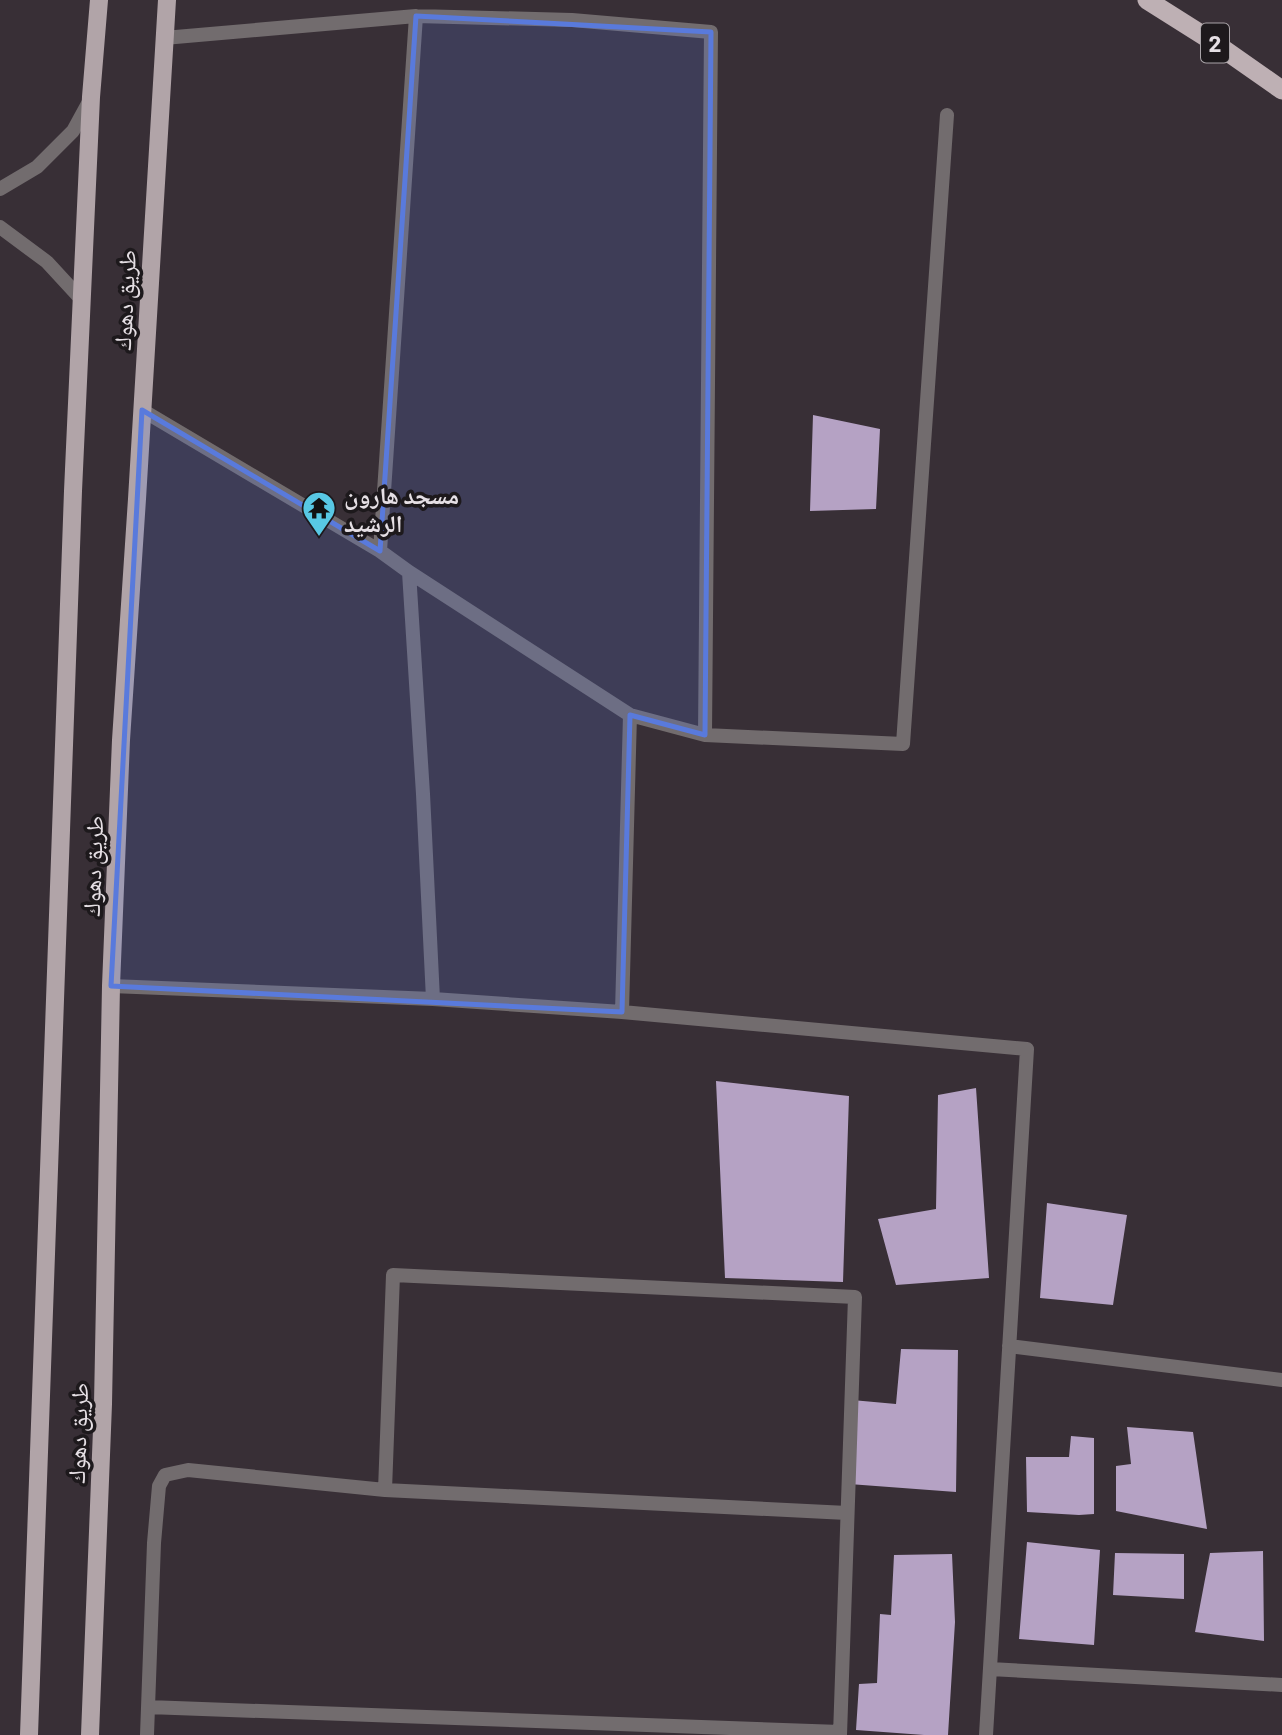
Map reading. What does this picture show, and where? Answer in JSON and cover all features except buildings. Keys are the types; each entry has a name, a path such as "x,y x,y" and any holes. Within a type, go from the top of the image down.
{"highway":[{"name":"2","path":"1147,0 1282,90"}],"main road":[{"name":"طريق دهوك","path":"29,1735 72,518 99,0"},
{"name":"طريق دهوك","path":"90,1735 103,1404 111,986 121,740 167,0"}],"street":[{"path":"380,551 416,16"},
{"path":"164,38 416,16 572,20 711,32 705,735"},
{"path":"0,189 37,167 73,131 92,97"},
{"path":"142,410 380,551 630,715 705,735 903,744 947,115"},
{"path":"0,227 47,262 82,300"},
{"path":"409,572 433,999"},
{"path":"622,1012 630,715"},
{"path":"111,986 433,999 622,1012 1027,1049 986,1735"},
{"path":"148,1707 840,1734 855,1297 393,1275 385,1490"},
{"path":"1009,1346 1282,1380"},
{"path":"147,1735 154,1543 159,1486 165,1475 188,1470 385,1490 848,1513"},
{"path":"990,1669 1282,1685"}],"highlighted area":[{"path":"416,16 711,32 705,735 630,715 622,1012 111,986 142,410 380,551"}],"place":[{"name":"مسجد هارون الرشيد","path":"319,538"}]}
